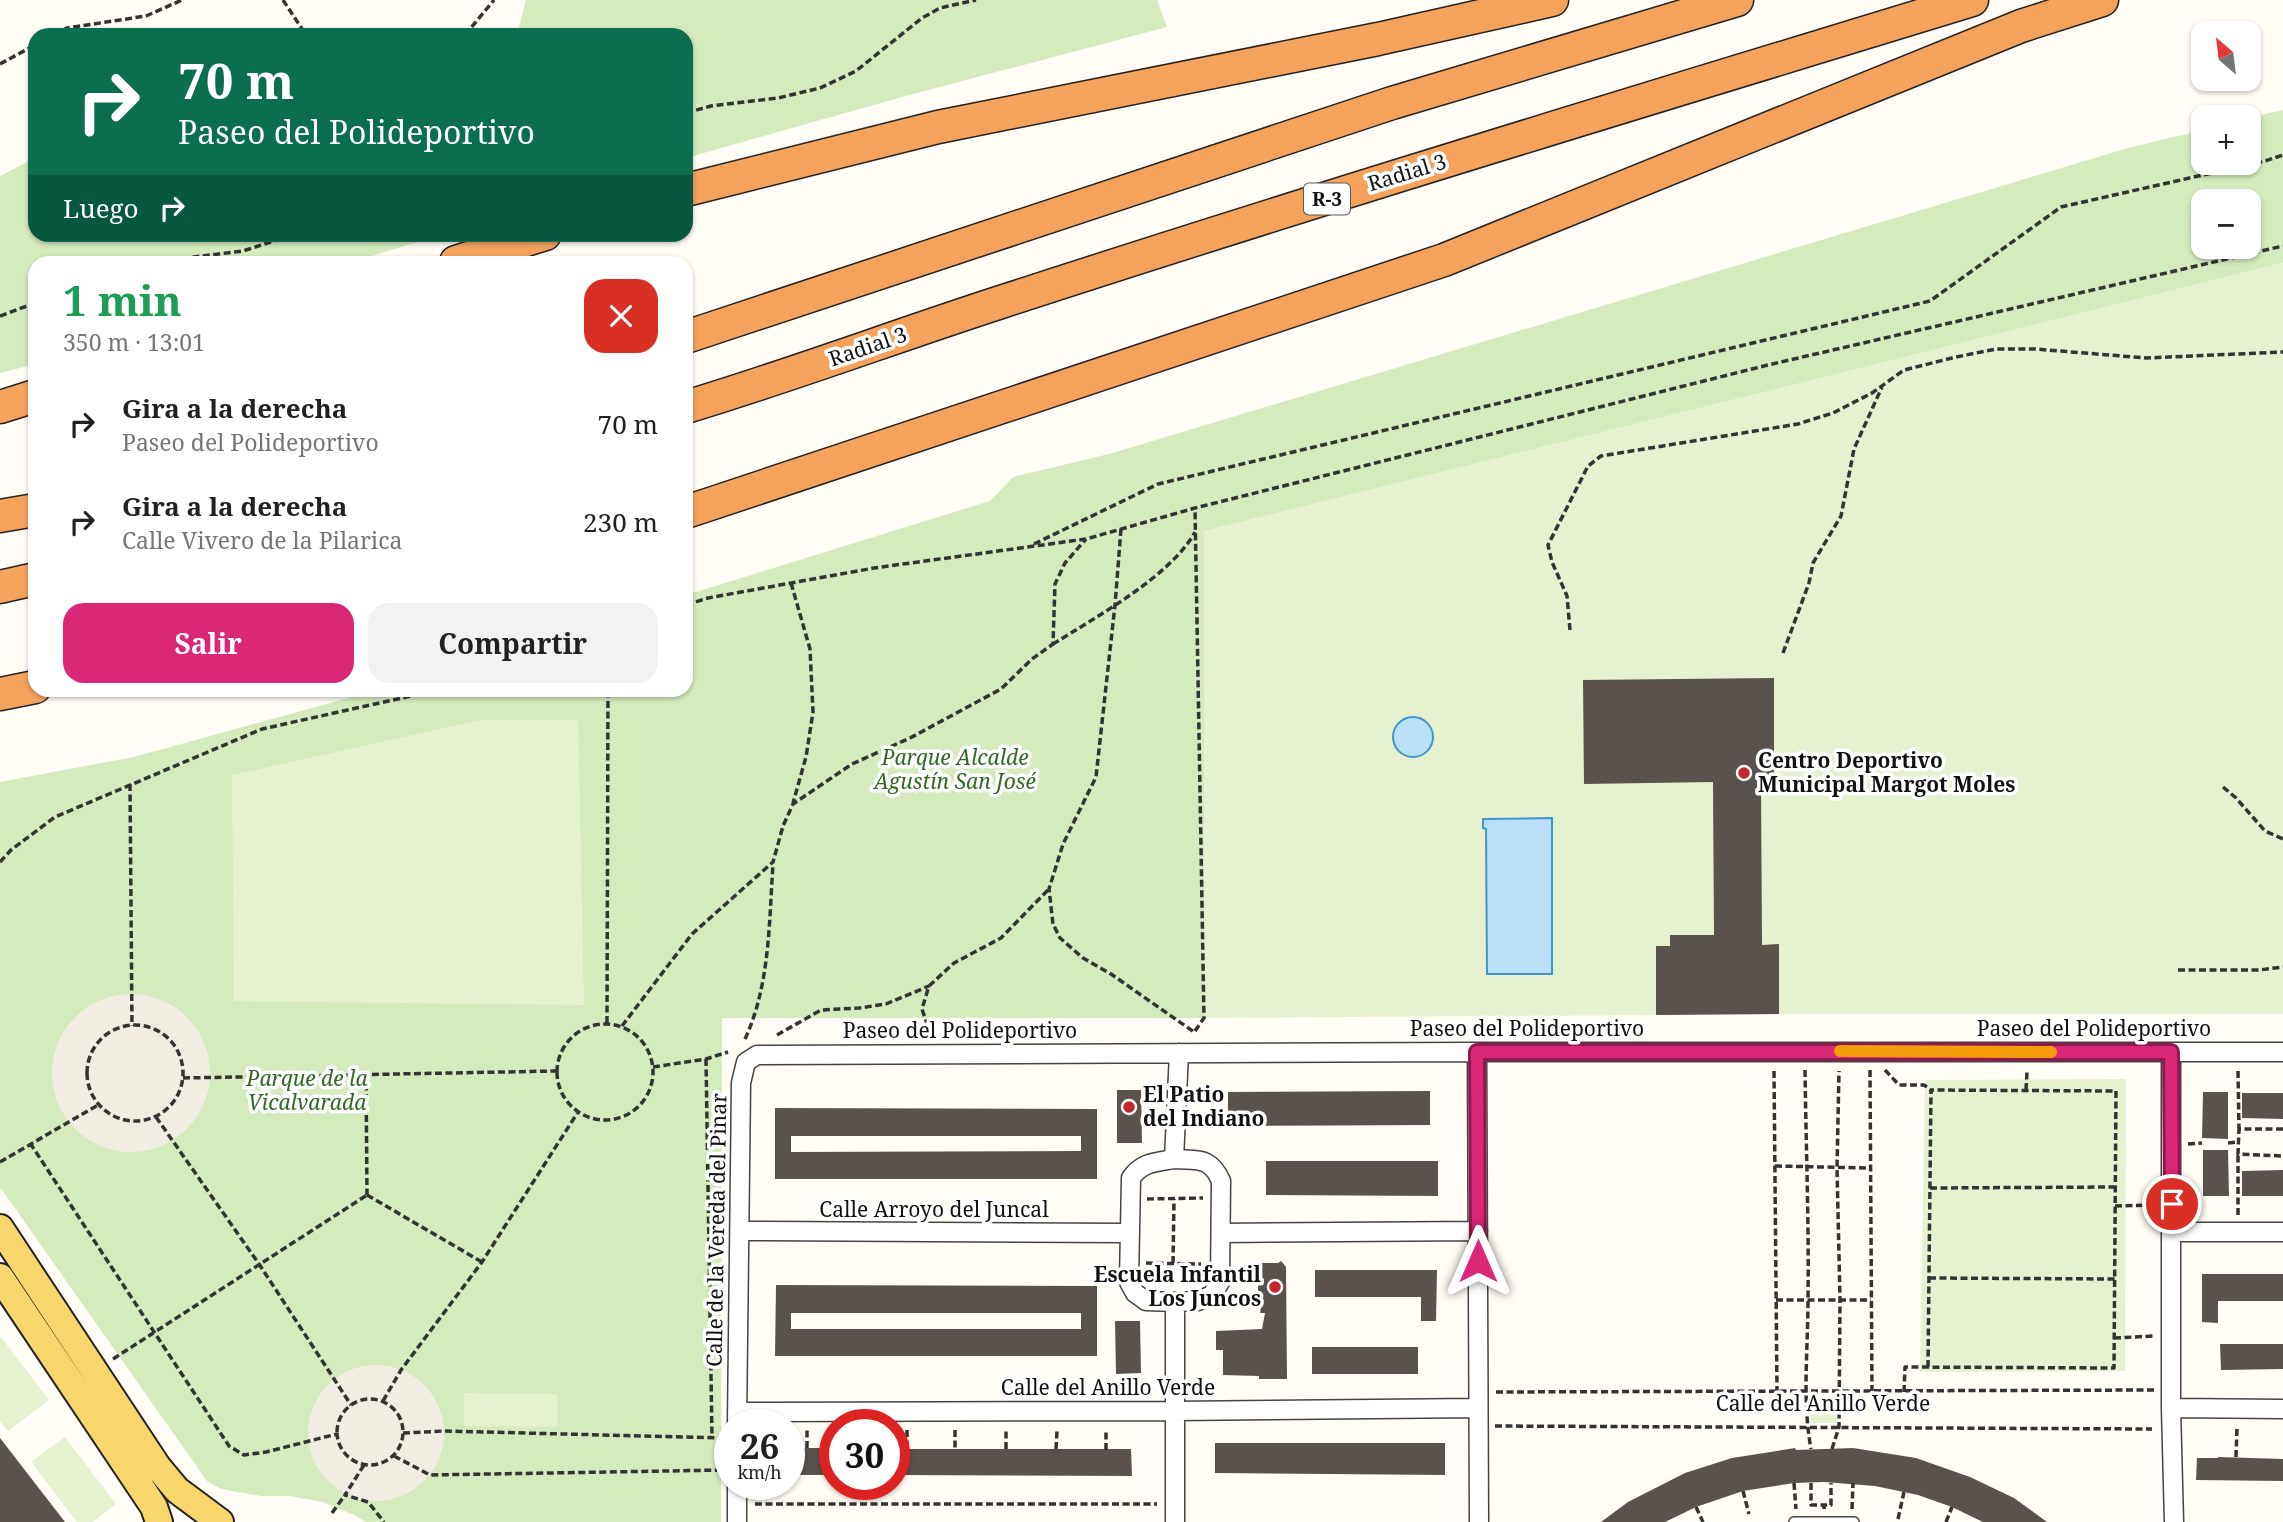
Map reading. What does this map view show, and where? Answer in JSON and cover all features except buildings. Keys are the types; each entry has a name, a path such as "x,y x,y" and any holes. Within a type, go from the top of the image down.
{"highway":[{"path":"693,188 938,127 1365,42 1552,0"},
{"path":"693,335 1392,103 1737,0"},
{"name":"Radial 3","path":"693,405 1000,302 1972,0"},
{"path":"693,510 1444,260 1996,36 2102,0"},
{"path":"475,256 520,242"},
{"path":"0,407 28,398"},
{"path":"0,516 28,511"},
{"path":"0,587 28,581"},
{"path":"0,694 28,688"}],"main road":[{"path":"0,1228 157,1465 177,1490 220,1522"},
{"path":"0,1277 154,1507 159,1522"}],"street":[{"name":"Paseo del Polideportivo","path":"771,1047 1179,1053 2283,1052"},
{"name":"Calle de la Vereda del Pinar","path":"734,1409 741,1083 746,1062 771,1047"},
{"path":"1477,1052 1479,1522"},
{"path":"2171,1052 2171,1408 2174,1522"},
{"path":"1174,1159 1179,1053"},
{"path":"1174,1159 1207,1161 1216,1170 1221,1197 1220,1282 1212,1295 1198,1301 1175,1302 1146,1301 1135,1293 1129,1282 1128,1233 1131,1178 1137,1169 1147,1163 1174,1159"},
{"name":"Calle Arroyo del Juncal","path":"740,1231 1128,1233"},
{"path":"1221,1233 1478,1231"},
{"path":"2172,1232 2283,1232"},
{"path":"1175,1302 1175,1522"},
{"name":"Calle del Anillo Verde","path":"805,1423 1175,1412 1478,1408"},
{"path":"2171,1408 2283,1409"},
{"path":"735,1500 737,1522"}],"lane":[{"path":"1794,1522 1854,1522"}],"path":[{"path":"67,28 146,16 182,0"},
{"path":"283,0 301,28"},
{"path":"471,28 494,0"},
{"path":"693,111 711,106 778,98 820,88 856,71 922,18 940,8 976,0"},
{"path":"0,64 28,49"},
{"path":"1029,547 1158,484 1930,302 2061,207 2283,155"},
{"path":"202,256 243,251 271,242"},
{"path":"693,603 874,568 1086,539 1195,508 1768,365 2283,246"},
{"path":"0,316 28,306"},
{"path":"1570,630 1567,596 1552,562 1548,545 1588,466 1601,456 1798,424 1833,413 1904,370 1996,349 2035,349 2146,358 2283,352"},
{"path":"1783,653 1809,583 1813,563 1841,516 1845,483 1854,449 1883,385"},
{"path":"1179,1053 1204,1018 1195,508"},
{"path":"1121,529 1096,777 1063,844 1049,889 1053,924 1060,938 1083,958 1111,974 1194,1032"},
{"path":"793,804 852,764 910,738 1001,689 1032,659 1115,606 1173,561 1187,546 1196,530"},
{"path":"1053,644 1055,584 1065,563 1086,539"},
{"path":"745,1039 751,1027 765,974 774,862 806,757 813,712 810,649 791,583"},
{"path":"0,862 11,850 55,817 262,729 406,697"},
{"path":"607,1023 608,697"},
{"path":"130,784 132,1026"},
{"path":"2223,788 2236,798 2265,831 2283,839"},
{"path":"622,1027 692,934 774,862"},
{"path":"771,1047 821,1010 886,1004 929,986 954,963 1001,938 1049,889"},
{"path":"2178,971 2283,967"},
{"path":"929,986 922,1009 931,1036"},
{"path":"607,1023 622,1027 637,1035 648,1050 653,1068 651,1087 642,1103 629,1114 619,1118 603,1120 578,1112 564,1098 557,1082 556,1071 560,1054 567,1042 579,1031 590,1026 607,1023"},
{"path":"132,1026 148,1027 163,1034 175,1046 182,1061 183,1078 179,1094 170,1107 156,1117 141,1121 125,1120 111,1115 99,1105 91,1092 87,1077 94,1049 104,1037 117,1029 132,1026"},
{"path":"653,1068 706,1059 728,1052"},
{"path":"403,1433 458,1431 712,1438 706,1059"},
{"path":"1832,1449 1839,1427 1839,1068"},
{"path":"1872,1392 1870,1068 1885,1070 1899,1085 1924,1085 1931,1090 2116,1091 2114,1368 1905,1367 1904,1392"},
{"path":"1774,1069 1777,1393"},
{"path":"1805,1069 1808,1300 1806,1392 1811,1449"},
{"path":"2238,1070 2238,1218"},
{"path":"183,1078 556,1071"},
{"path":"2026,1090 2027,1072"},
{"path":"366,1073 367,1195"},
{"path":"1928,1367 1931,1090"},
{"path":"0,1162 99,1105"},
{"path":"383,1401 401,1370 482,1262 578,1112"},
{"path":"156,1117 259,1264 351,1405"},
{"path":"2239,1129 2283,1129"},
{"path":"2228,1143 2238,1142"},
{"path":"30,1143 229,1446 244,1455 337,1434"},
{"path":"2186,1143 2202,1143"},
{"path":"2238,1154 2283,1156"},
{"path":"1775,1167 1870,1168"},
{"path":"1930,1188 2116,1187"},
{"path":"367,1195 482,1262"},
{"path":"107,1363 367,1195"},
{"path":"1130,1200 1221,1197"},
{"path":"1173,1264 1174,1199"},
{"path":"2115,1206 2155,1205"},
{"path":"1129,1263 1221,1264"},
{"path":"1929,1279 2115,1279"},
{"path":"1776,1300 1871,1300"},
{"path":"2114,1338 2154,1336"},
{"name":"Calle del Anillo Verde","path":"1491,1392 2156,1390"},
{"path":"372,1399 383,1401 399,1415 403,1433 401,1447 394,1456 385,1462 364,1465 345,1454 339,1444 338,1423 351,1405 372,1399"},
{"path":"806,1425 807,1448"},
{"path":"955,1426 956,1449"},
{"path":"1006,1426 1006,1449"},
{"path":"1056,1449 1057,1426"},
{"path":"1105,1426 1106,1450"},
{"name":"Calle del Anillo Verde","path":"1489,1426 2155,1429"},
{"path":"2236,1457 2237,1427"},
{"path":"394,1456 430,1475 714,1477"},
{"path":"332,1513 364,1465"},
{"path":"1794,1483 1796,1510"},
{"path":"1811,1483 1811,1505 1831,1505 1831,1483"},
{"path":"1852,1510 1853,1483"},
{"path":"1743,1491 1749,1514"},
{"path":"1898,1520 1904,1492"},
{"path":"345,1495 368,1502 384,1522"},
{"path":"754,1504 1159,1504"},
{"path":"1824,1505 1824,1521"},
{"path":"1696,1507 1703,1522"},
{"path":"1946,1522 1952,1507"}],"green space":[{"path":"526,0 1157,0 1167,27 693,156 693,28 519,28"},
{"path":"2283,110 2283,263 1205,531 1204,1018 722,1018 721,1409 714,1409 714,1500 721,1500 721,1522 366,1522 323,1502 221,1489 207,1481 0,1187 0,782 134,757 352,697 693,697 693,593 990,501 1013,477 1109,454 2128,148 2191,133 2191,175 2261,175 2261,115"},
{"path":"28,162 28,242 417,242 372,256 28,256 28,366 0,373 0,176"},
{"name":"Centro Deportivo Municipal Margot Moles","path":"2283,263 2283,1014 1204,1018 1204,531"},
{"path":"481,720 578,720 584,1005 234,1001 232,775"},
{"path":"2126,1079 2125,1371 1920,1372 1925,1080"},
{"path":"0,1336 49,1400 8,1431 0,1421"},
{"path":"464,1393 557,1394 557,1427 464,1426"},
{"path":"1811,1398 1836,1398 1836,1423 1811,1423"},
{"path":"65,1437 116,1504 93,1522 77,1522 31,1462"}],"shaded area":[{"path":"131,994 161,1000 187,1017 204,1043 210,1073 204,1103 187,1129 161,1146 131,1152 101,1146 75,1129 58,1103 52,1073 58,1043 75,1017 101,1000"},
{"path":"376,1365 402,1370 424,1385 439,1407 444,1433 439,1459 424,1481 402,1496 376,1501 350,1496 328,1481 313,1459 308,1433 313,1407 328,1385 350,1370"}],"water":[{"path":"1413,717 1427,723 1433,737 1427,751 1413,757 1399,751 1393,737 1399,723"},
{"path":"1552,818 1552,974 1487,974 1486,829 1483,828 1483,819"}],"slow traffic":[{"path":"1840,1051 2051,1052"}],"place":[{"name":"Centro Deportivo Municipal Margot Moles","path":"1744,773"},
{"name":"El Patio del Indiano","path":"1129,1107"},
{"name":"Escuela Infantil Los Juncos","path":"1275,1287"}],"route":[{"path":"1478,1261 1477,1052 2171,1052 2172,1204"}],"park label":[{"name":"Parque Alcalde Agustín San José","path":"955,770"},
{"name":"Parque de la Vicalvarada","path":"307,1091"}]}
